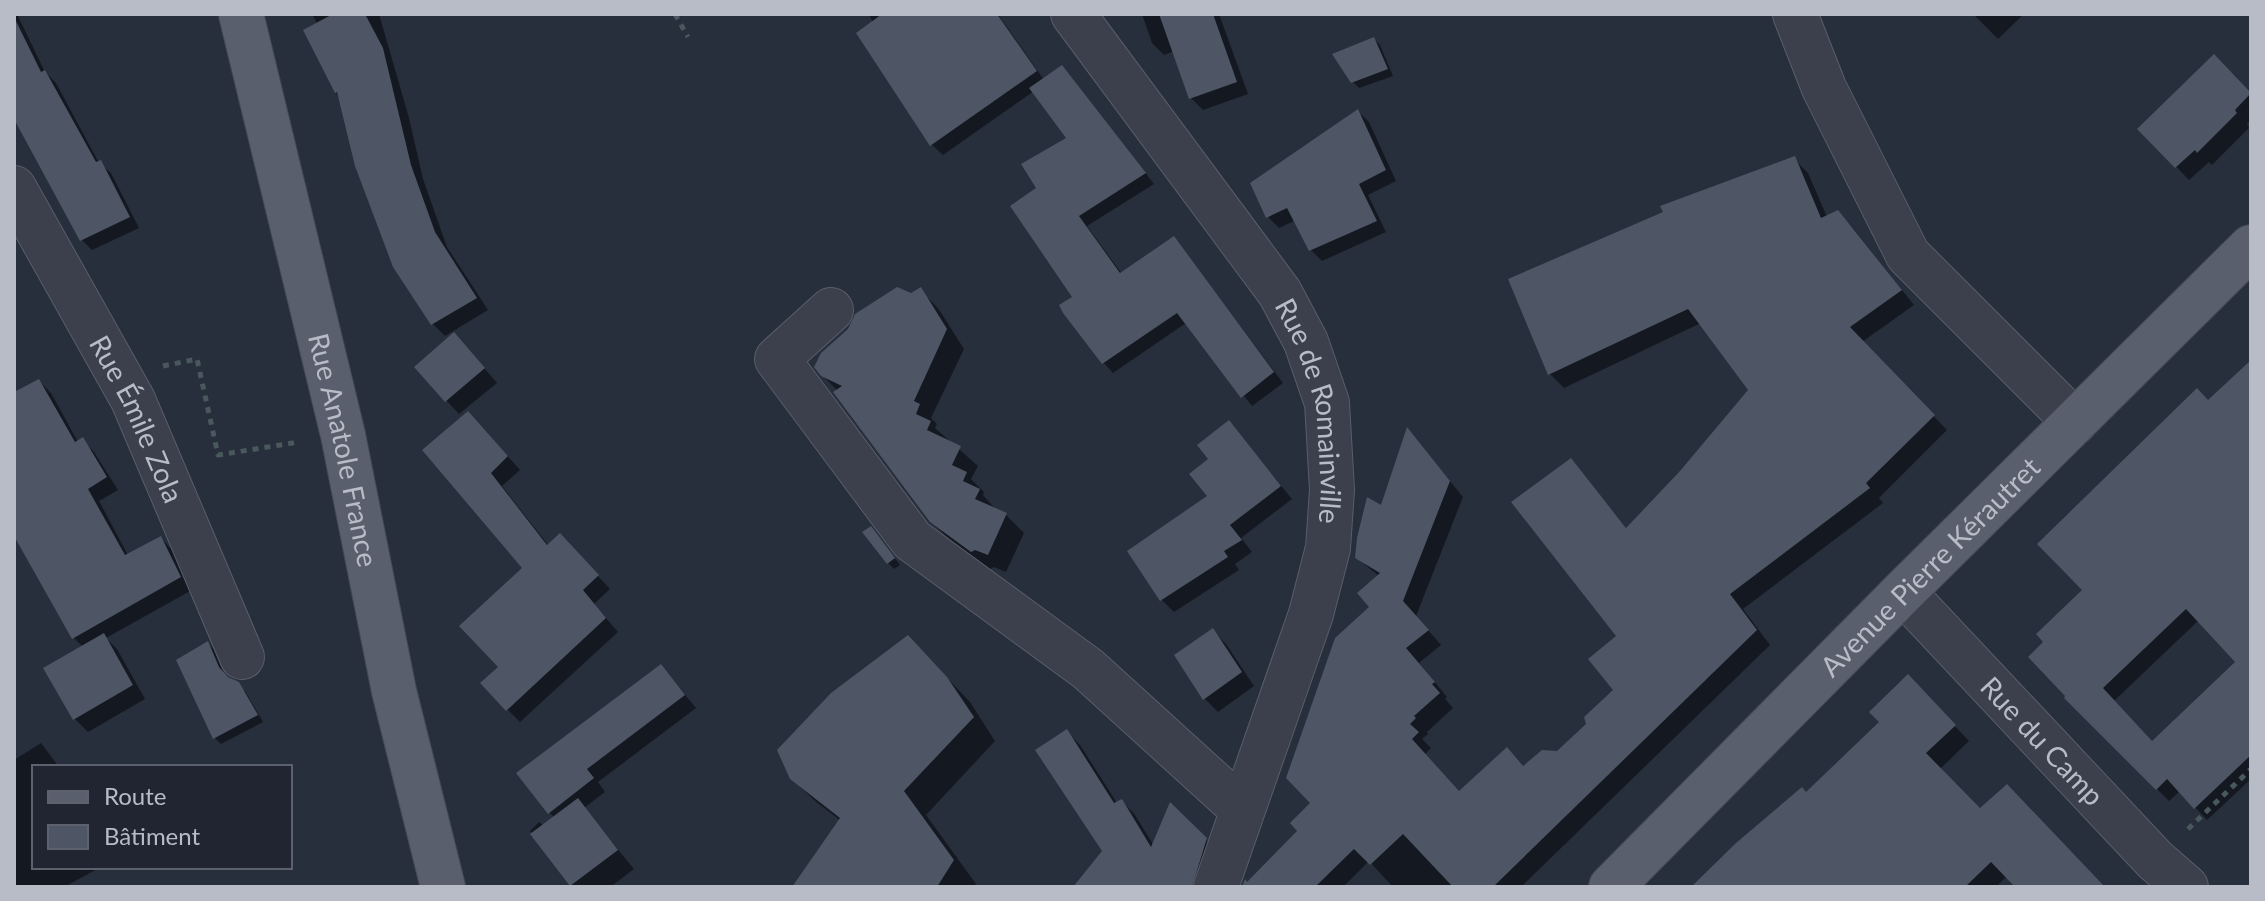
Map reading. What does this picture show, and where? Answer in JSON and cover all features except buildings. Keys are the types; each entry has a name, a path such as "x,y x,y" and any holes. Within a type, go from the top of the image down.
{"main road":[{"name":"Rue Anatole France","path":"241,14 343,435 394,691 443,887"},
{"name":"Avenue Pierre Kérautret","path":"1611,887 2251,247"}],"street":[{"name":"Rue de Romainville","path":"1073,14 1280,293 1306,342 1327,403 1332,490 1328,548 1311,614 1220,876"},
{"path":"1795,14 1824,88 1908,255 2075,422"},
{"name":"Rue Émile Zola","path":"14,188 133,400 242,657"},
{"path":"831,310 777,359 912,540 1088,669 1242,809"},
{"name":"Rue du Camp","path":"1903,592 2171,874"}],"path":[{"path":"675,14 688,37"},
{"path":"159,367 197,359 218,455 343,435"},
{"path":"2171,874 2251,769"}]}
